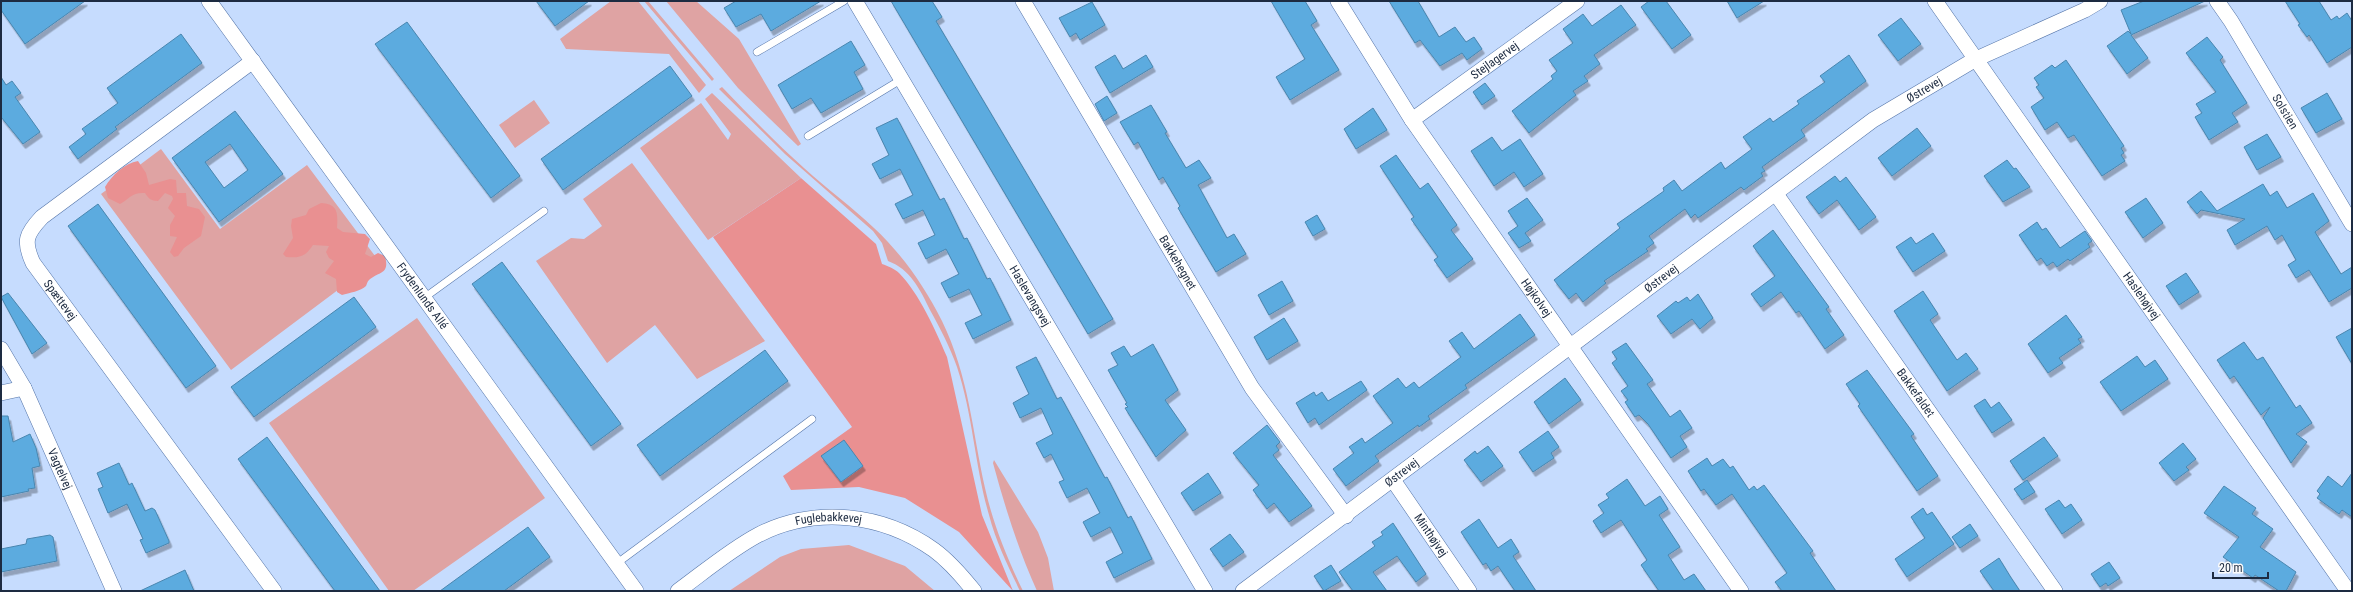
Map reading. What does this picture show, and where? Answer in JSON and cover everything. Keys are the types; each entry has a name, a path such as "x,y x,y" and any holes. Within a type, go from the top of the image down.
{"street":[{"name":"Frydenlunds Allé","path":"209,1 636,591"},
{"name":"Haslevangsvej","path":"855,1 1205,591"},
{"name":"Bakkehegnet","path":"1023,1 1252,388 1346,516"},
{"name":"Højkolvej","path":"1338,1 1412,120 1741,591"},
{"name":"Stejlagervej","path":"1412,120 1577,1"},
{"name":"Haslehøjvej","path":"1935,1 1974,60 2347,586"},
{"name":"Østrevej","path":"1243,591 1346,516 1874,120 1974,60 2085,10 2100,1"},
{"name":"Solstien","path":"2217,1 2231,20 2352,224"},
{"name":"Spættevej","path":"253,61 42,217 32,228 26,240 28,252 34,262 274,591"},
{"name":"Bakkefaldet","path":"1776,194 2055,591"},
{"name":"Vagtelvej","path":"1,349 24,388 114,591"},
{"path":"1,393 24,388"},
{"name":"Minthøjvej","path":"1393,480 1469,591"},
{"name":"Fuglebakkevej","path":"678,591 758,536 794,521 833,517 866,520 904,532 943,558 974,591"}],"lane":[{"path":"757,52 844,1"},
{"path":"808,136 902,80"},
{"path":"424,298 544,211"},
{"path":"616,564 812,419"}],"shaded area":[{"path":"611,1 638,1 706,85 699,93 669,54 566,49 560,39"},
{"path":"644,1 648,1 714,79 712,81"},
{"path":"666,1 696,1 739,39 801,144 798,146 738,88"},
{"path":"722,87 763,129 813,176 866,220 884,238 903,260 928,296 942,321 958,362 969,403 988,501 1001,541 1023,591 1020,591 1011,572 992,525 980,478 967,404 957,367 945,338 918,287 908,274 888,261 882,243 873,231 785,154 719,89"},
{"path":"712,93 801,178 708,240 640,148 701,103 728,140 731,134 705,99"},
{"path":"534,100 550,123 515,148 499,125"},
{"path":"161,149 220,229 307,165 378,260 231,370 101,194"},
{"path":"138,161 146,173 149,185 170,179 176,180 177,193 186,193 187,206 199,209 205,217 201,236 184,248 178,256 174,257 170,252 177,237 170,236 170,225 175,216 168,208 173,199 172,196 165,193 158,201 156,201 150,199 145,193 141,193 134,195 120,204 108,198 105,187 111,178 128,164"},
{"path":"632,163 765,341 697,379 655,325 607,363 536,261 571,238 584,239 602,226 583,199"},
{"path":"801,178 876,244 882,264 896,270 906,281 920,302 938,336 947,357 982,515 1013,591 959,532 905,498 859,487 791,490 783,476 852,427 713,237"},
{"path":"321,203 331,205 336,210 337,228 343,232 365,234 370,239 365,254 371,257 378,253 385,256 385,270 369,280 366,286 355,292 342,295 337,292 336,279 325,273 334,261 329,258 326,252 329,246 313,245 305,254 299,257 286,257 283,254 293,238 291,226 292,219 306,215 309,209"},
{"path":"417,318 545,498 413,591 389,591 269,423"},
{"path":"994,460 1038,532 1048,558 1054,591 1037,591 1012,528 993,463"},
{"path":"849,545 905,566 935,591 729,591 780,557 801,549"}],"building":[{"path":"1,1 85,1 25,44 1,10"},
{"path":"536,1 589,1 555,26"},
{"path":"736,1 821,1 771,31 761,14 736,27 724,8"},
{"path":"891,1 932,1 942,17 936,21 1113,319 1088,334"},
{"path":"1271,1 1305,1 1317,21 1311,25 1339,70 1290,100 1276,77 1305,59"},
{"path":"1389,1 1418,1 1439,37 1455,27 1466,42 1474,37 1482,49 1467,60 1462,53 1440,66 1420,40 1415,43"},
{"path":"1649,1 1666,1 1691,35 1672,49 1641,7"},
{"path":"1727,1 1764,1 1737,18"},
{"path":"2144,1 2205,1 2131,35 2148,58 2127,74 2107,46 2128,31 2131,34 2121,10"},
{"path":"2285,1 2319,1 2331,20 2337,16 2339,19 2347,13 2352,21 2352,47 2327,63 2309,35 2307,37 2298,25 2300,24"},
{"path":"1092,2 1105,25 1080,40 1076,33 1070,37 1059,18"},
{"path":"1621,5 1636,25 1594,55 1600,64 1584,76 1588,81 1573,91 1576,95 1529,133 1512,111 1553,79 1551,76 1557,71 1549,60 1573,43 1563,29 1583,14 1592,26"},
{"path":"1901,18 1921,44 1898,61 1878,35"},
{"path":"407,22 520,176 491,198 375,44"},
{"path":"181,34 202,63 115,127 117,129 78,159 69,147 86,134 82,129 118,103 107,88"},
{"path":"2207,37 2223,57 2220,60 2247,103 2232,113 2238,122 2209,140 2195,117 2202,113 2196,104 2216,92 2186,53"},
{"path":"851,41 865,65 854,72 863,89 821,113 811,98 792,109 778,85"},
{"path":"1115,55 1123,69 1146,55 1153,67 1110,93 1095,67"},
{"path":"1849,55 1866,81 1801,130 1805,136 1762,167 1765,171 1761,173 1763,176 1744,190 1741,187 1698,218 1695,214 1691,218 1685,209 1649,236 1654,243 1646,249 1648,251 1604,281 1606,283 1583,302 1576,293 1569,299 1554,280 1620,228 1617,224 1664,191 1663,188 1674,180 1682,191 1721,162 1725,169 1752,149 1743,137 1770,118 1773,122 1799,104 1797,101 1825,82 1820,76"},
{"path":"2066,60 2124,146 2121,148 2124,153 2121,155 2125,161 2102,176 2074,135 2068,138 2057,122 2045,130 2031,107 2044,98 2036,87 2039,85 2034,78 2052,65 2055,68"},
{"path":"670,66 692,96 563,190 541,159"},
{"path":"1,77 6,85 12,81 21,93 15,97 40,132 23,144 1,117"},
{"path":"1485,83 1495,96 1482,105 1473,92"},
{"path":"2327,93 2342,119 2316,133 2301,108"},
{"path":"1107,96 1117,113 1104,121 1095,104"},
{"path":"1151,105 1167,132 1165,133 1186,168 1199,160 1211,178 1198,185 1227,238 1234,234 1246,254 1216,272 1178,208 1180,206 1163,177 1159,180 1138,142 1134,145 1120,122"},
{"path":"1373,108 1387,130 1356,149 1344,129"},
{"path":"235,111 283,174 219,222 172,158","holes":["230,144 248,170 224,188 205,162"]},
{"path":"897,118 940,200 944,198 964,239 967,238 987,279 990,278 1011,320 973,339 965,323 982,315 969,289 949,298 941,283 959,274 946,249 926,259 918,243 935,235 923,210 903,219 895,204 913,195 900,169 880,179 872,164 889,155 876,128"},
{"path":"1917,128 1931,146 1892,176 1878,158"},
{"path":"2267,134 2281,157 2257,170 2244,147"},
{"path":"1492,137 1502,151 1520,139 1543,174 1524,187 1514,172 1494,186 1471,151"},
{"path":"1396,155 1420,189 1428,183 1457,225 1451,230 1473,259 1447,278 1434,260 1438,257 1411,219 1414,217 1380,166"},
{"path":"2007,160 2014,169 2016,168 2030,187 2003,202 1984,176"},
{"path":"1835,176 1840,182 1846,177 1876,217 1859,230 1837,200 1819,214 1806,197"},
{"path":"2263,184 2270,196 2277,191 2287,208 2313,193 2329,221 2315,232 2341,274 2352,267 2352,288 2329,302 2309,270 2296,278 2288,265 2296,260 2282,235 2275,240 2267,226 2235,245 2227,230 2245,219 2201,210 2197,214 2187,202 2201,191 2217,211"},
{"path":"1527,198 1543,220 1525,233 1531,241 1519,248 1508,233 1518,226 1508,211"},
{"path":"2146,198 2163,223 2143,238 2125,212"},
{"path":"98,204 216,366 186,388 68,226"},
{"path":"1317,215 1325,229 1313,236 1305,222"},
{"path":"2037,222 2042,230 2046,228 2060,248 2085,231 2092,241 2088,244 2090,247 2070,261 2068,259 2057,267 2053,262 2047,266 2041,258 2037,261 2019,235"},
{"path":"1773,230 1829,307 1826,309 1844,335 1825,349 1799,311 1796,313 1781,292 1761,307 1751,294 1775,276 1753,246"},
{"path":"1933,233 1945,251 1913,272 1896,247 1911,237 1916,244"},
{"path":"502,262 621,424 591,446 472,284"},
{"path":"2186,273 2199,292 2179,305 2166,286"},
{"path":"1282,281 1293,301 1269,315 1258,295"},
{"path":"1923,291 1938,314 1930,320 1957,360 1966,353 1978,369 1947,391 1894,311"},
{"path":"8,293 47,343 32,354 1,297"},
{"path":"1698,294 1713,318 1700,329 1692,319 1671,334 1657,316 1676,301 1678,303 1687,297 1690,301"},
{"path":"354,297 376,327 254,417 231,387"},
{"path":"1520,314 1535,335 1465,385 1467,388 1428,416 1430,419 1419,427 1418,425 1375,456 1379,461 1346,486 1333,469 1354,453 1349,447 1362,438 1365,443 1393,423 1373,396 1398,378 1406,388 1414,382 1419,388 1461,357 1449,341 1462,332 1474,349"},
{"path":"2066,315 2082,337 2078,339 2081,343 2059,358 2063,363 2048,373 2028,344"},
{"path":"1284,318 1298,341 1267,360 1254,337"},
{"path":"2352,328 2352,364 2336,337"},
{"path":"2244,342 2257,360 2263,357 2296,408 2300,405 2312,423 2296,434 2307,442 2291,463 2263,418 2270,407 2261,415 2234,376 2230,379 2217,360"},
{"path":"1626,343 1653,380 1647,384 1670,417 1680,410 1692,428 1680,436 1687,447 1671,458 1648,424 1639,415 1635,417 1625,402 1628,400 1621,391 1628,386 1612,363 1617,359 1612,352"},
{"path":"1153,344 1178,390 1165,400 1186,430 1156,457 1125,408 1128,407 1125,404 1127,403 1108,370 1118,365 1111,353 1124,346 1131,357"},
{"path":"765,350 788,381 660,476 637,445"},
{"path":"2137,356 2145,367 2155,360 2168,379 2121,411 2100,382"},
{"path":"1036,357 1057,399 1061,397 1105,478 1107,477 1128,518 1131,516 1152,559 1114,578 1106,562 1123,553 1110,527 1091,537 1083,522 1100,513 1087,488 1067,498 1059,482 1064,480 1051,454 1044,458 1036,443 1053,434 1041,408 1020,418 1013,403 1029,394 1016,367"},
{"path":"1867,370 1914,434 1911,436 1938,476 1917,491 1858,406 1860,404 1846,384"},
{"path":"1565,378 1581,400 1549,424 1534,402"},
{"path":"1361,381 1367,390 1319,425 1315,418 1308,423 1296,403 1314,392 1316,396 1322,392 1328,401"},
{"path":"1985,399 1991,408 1999,402 2012,420 1992,433 1974,406"},
{"path":"1,416 8,416 13,442 30,434 36,448 40,466 32,468 35,488 28,489 29,491 1,497"},
{"path":"1267,425 1280,442 1276,446 1279,450 1273,455 1312,506 1289,522 1274,503 1267,509 1253,490 1259,485 1233,453"},
{"path":"1548,431 1559,447 1551,453 1554,458 1533,472 1519,452"},
{"path":"267,437 380,591 335,591 238,459"},
{"path":"2044,437 2058,456 2023,480 2010,461"},
{"path":"844,440 863,466 841,482 821,456"},
{"path":"2183,443 2196,459 2186,467 2189,470 2174,481 2159,463"},
{"path":"1488,446 1503,466 1481,482 1464,460 1475,451 1477,454"},
{"path":"1707,458 1712,466 1723,459 1730,468 1733,466 1749,490 1754,486 1757,490 1764,485 1813,551 1810,553 1836,591 1782,591 1775,582 1787,573 1732,494 1716,505 1704,489 1701,491 1688,471"},
{"path":"119,463 129,485 132,483 145,511 152,508 155,510 169,543 146,553 140,540 143,539 127,504 108,513 98,489 103,487 97,473"},
{"path":"1208,473 1221,493 1193,511 1181,493"},
{"path":"2352,473 2352,517 2342,510 2339,514 2317,498 2320,494 2317,491 2328,476 2342,487"},
{"path":"1627,479 1645,506 1660,496 1668,509 1659,515 1680,547 1668,555 1684,580 1694,574 1706,591 1659,591 1641,565 1647,560 1621,520 1601,533 1593,521 1604,513 1598,505 1609,498 1606,494"},
{"path":"2027,480 2035,492 2022,500 2014,489"},
{"path":"2224,486 2256,508 2252,514 2273,529 2260,547 2296,572 2286,591 2279,591 2255,575 2253,578 2223,557 2239,537 2204,513"},
{"path":"2059,500 2065,508 2071,504 2082,520 2062,534 2045,509"},
{"path":"1923,508 1927,515 1932,512 1954,544 1907,577 1895,559 1925,538 1911,517"},
{"path":"1479,519 1498,548 1511,539 1519,552 1513,556 1536,591 1515,591 1498,566 1491,571 1486,563 1483,565 1461,532"},
{"path":"1393,523 1426,574 1416,582 1397,556 1373,572 1387,591 1353,591 1339,572 1375,546 1372,542 1383,535 1381,532"},
{"path":"1970,524 1978,536 1960,548 1952,537"},
{"path":"528,527 550,557 504,591 440,591"},
{"path":"1230,534 1244,552 1223,567 1210,549"},
{"path":"50,535 53,537 57,561 1,572 1,549 26,544 27,539"},
{"path":"1999,558 2020,591 1994,591 1980,571"},
{"path":"2109,562 2120,578 2108,586 2106,583 2100,587 2091,574"},
{"path":"1331,565 1341,581 1324,591 1314,576"},
{"path":"185,570 194,591 140,591"}]}
